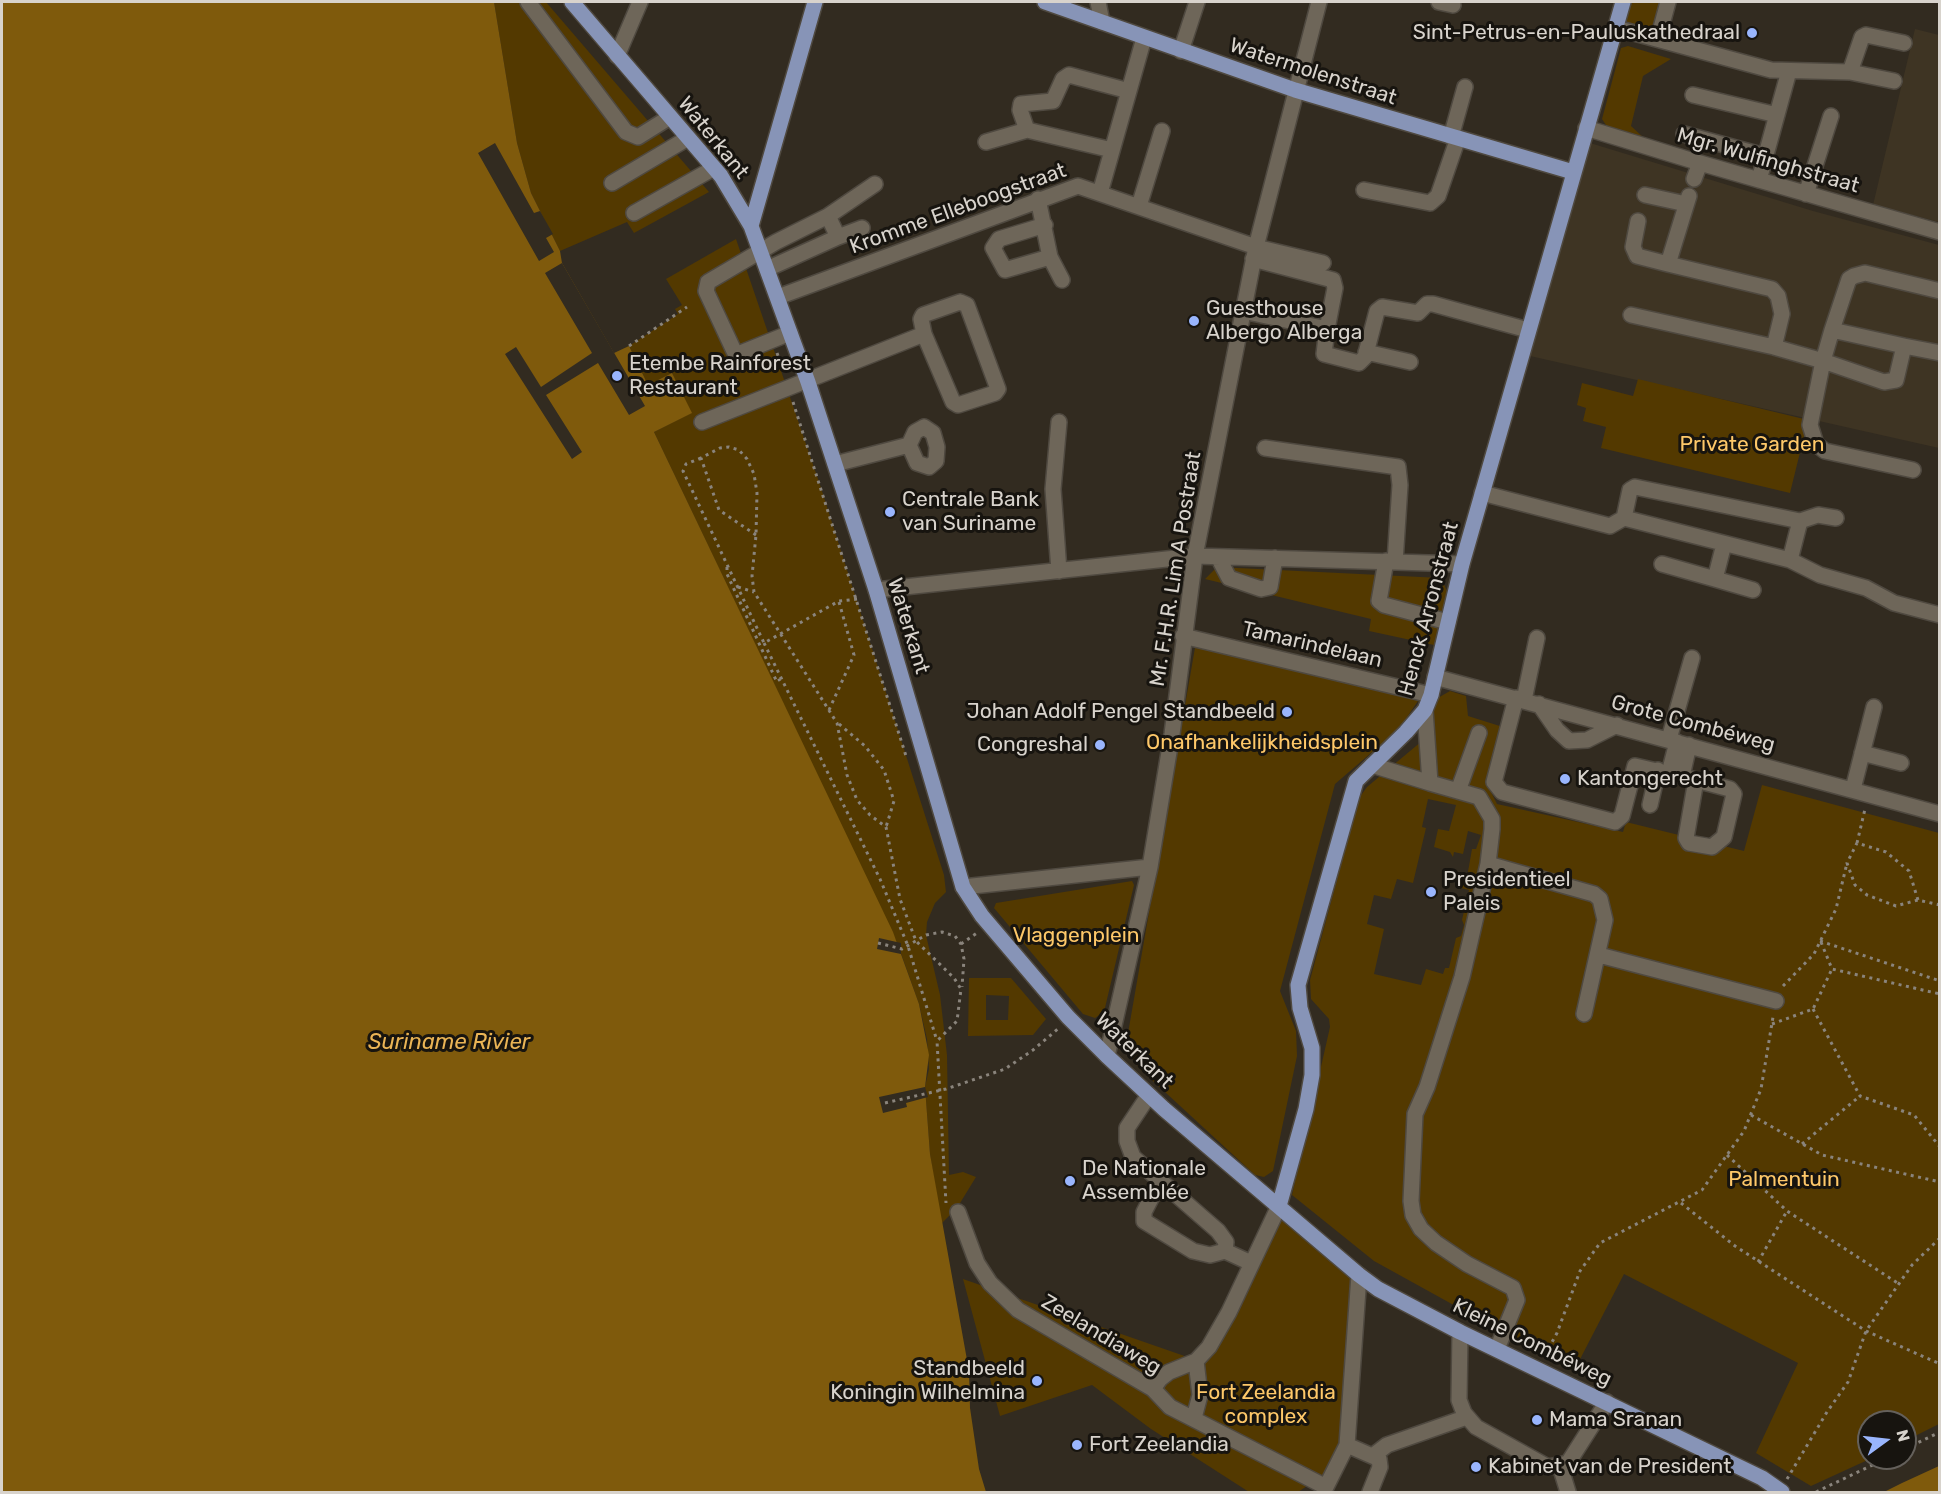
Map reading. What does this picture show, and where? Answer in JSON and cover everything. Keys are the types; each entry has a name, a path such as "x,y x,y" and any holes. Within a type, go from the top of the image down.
{"main road":[{"name":"Waterkant","path":"572,2 714,168 751,226 808,382 877,594 963,886 989,925 1068,1017 1149,1095 1279,1206"},
{"path":"751,226 815,2"},
{"name":"Henck Arronstraat","path":"1279,1206 1306,1109 1312,1075 1312,1048 1300,1008 1298,985 1356,781 1425,710 1431,695 1462,564 1623,2"},
{"name":"Watermolenstraat","path":"1052,3 1144,38 1295,90 1573,172"},
{"name":"Kleine Combéweg","path":"1279,1206 1378,1289 1460,1332 1762,1478 1781,1492"}],"street":[{"path":"528,2 626,132 638,137 670,117"},
{"path":"617,56 640,2"},
{"path":"1098,2 1102,22"},
{"path":"1181,51 1197,2"},
{"name":"Mr. F.H.R. Lim A Postraat","path":"1107,1056 1150,867 1172,734 1183,636 1196,556 1243,311 1295,90 1319,2"},
{"path":"1658,39 1668,2"},
{"path":"1616,28 1745,64 1789,71 1850,72 1894,81"},
{"path":"1850,72 1862,37 1866,35 1904,43"},
{"path":"1100,193 1144,38"},
{"path":"1759,180 1789,71"},
{"path":"1027,130 1020,110 1021,104 1053,101 1063,79 1070,75 1129,91"},
{"path":"1364,190 1430,203 1438,196 1455,138 1465,87"},
{"path":"1692,95 1777,115"},
{"path":"1806,194 1831,116"},
{"name":"Mgr. Wulfinghstraat","path":"1586,128 1700,164 1940,232"},
{"path":"986,142 1027,130 1112,150"},
{"path":"1139,206 1162,130"},
{"path":"1684,134 1765,156"},
{"path":"612,183 688,138"},
{"path":"1694,179 1700,164"},
{"path":"634,213 714,168"},
{"path":"790,333 738,354 734,351 706,291 708,282 828,216 875,184"},
{"name":"Kromme Elleboogstraat","path":"778,297 1075,186 1139,206 1255,253"},
{"path":"1645,195 1687,200 1668,264"},
{"path":"1038,200 1050,257 1062,280"},
{"path":"828,216 838,237"},
{"path":"1638,221 1633,247 1637,256 1772,289 1778,296 1782,314 1774,347"},
{"path":"1045,225 999,239 993,248 1005,270 1050,257"},
{"path":"767,269 862,228"},
{"path":"1255,253 1323,263"},
{"path":"1255,253 1333,280 1335,288 1322,350 1327,357 1363,362 1377,311 1382,307 1418,313 1427,304 1433,304 1528,330"},
{"path":"1913,470 1825,451 1816,444 1810,425 1823,361 1849,279 1865,273 1940,291"},
{"path":"960,302 965,303 998,392 955,404 924,334 923,315 960,302"},
{"path":"1243,311 1327,329"},
{"path":"1630,315 1774,347 1890,382 1896,380 1899,374 1904,346"},
{"path":"1832,330 1940,353"},
{"path":"702,422 808,382 924,334"},
{"path":"1366,352 1410,362"},
{"path":"1059,422 1053,489 1059,571"},
{"path":"835,464 909,445"},
{"path":"1264,448 1398,467 1400,485 1391,561 1379,601 1384,605 1448,622"},
{"path":"1624,518 1630,490 1635,487 1800,521 1818,515 1836,518"},
{"path":"1482,493 1610,526 1624,518 1790,560 1820,575 1866,588 1894,603 1940,615"},
{"path":"1790,560 1800,521"},
{"path":"1715,579 1724,544"},
{"path":"877,594 1196,556 1462,564"},
{"path":"1218,557 1229,578 1261,589 1270,587 1275,558"},
{"path":"1662,564 1754,590"},
{"name":"Tamarindelaan","path":"1183,636 1431,695"},
{"path":"1537,638 1494,782 1503,792 1615,822 1622,816 1635,766 1676,775 1730,789 1734,795 1724,837 1712,847 1689,843 1686,838 1676,775 1678,742 1692,658"},
{"name":"Grote Combéweg","path":"1435,677 1940,814"},
{"path":"1539,704 1557,730 1569,741 1587,740 1617,725"},
{"path":"1853,789 1874,707"},
{"path":"1425,710 1430,783"},
{"path":"1458,791 1479,733"},
{"path":"1862,753 1901,763"},
{"path":"1372,765 1479,797 1492,819 1488,864 1462,977 1427,1087 1415,1114 1411,1191 1413,1215 1421,1229 1467,1264 1514,1288 1517,1293 1497,1349"},
{"path":"1650,805 1676,775"},
{"path":"1488,864 1594,894 1603,904 1605,920 1599,955 1584,1014"},
{"path":"963,886 1150,867"},
{"path":"1599,955 1776,1001"},
{"path":"1149,1095 1127,1128 1127,1141 1133,1157 1218,1231 1226,1242 1225,1251"},
{"path":"1161,1179 1144,1212 1144,1221 1193,1251 1210,1255 1225,1251 1251,1263"},
{"path":"1153,1389 1169,1372 1196,1360 1209,1347 1229,1312 1279,1206"},
{"name":"Zeelandiaweg","path":"952,1209 977,1263 990,1283 1018,1310 1153,1389 1170,1407 1325,1490 1347,1445 1359,1275"},
{"path":"1460,1332 1459,1400 1467,1417 1476,1427 1548,1467 1568,1463 1607,1402"},
{"path":"1194,1418 1200,1395 1196,1360"},
{"path":"1374,1455 1387,1445 1467,1417"},
{"path":"1347,1445 1379,1459 1380,1467 1370,1492"},
{"path":"1560,1466 1568,1492"}],"path":[{"path":"629,346 687,307"},
{"path":"773,340 909,764"},
{"path":"952,1209 939,1090 938,1041 908,946 880,879 730,573 683,471 686,464 720,448 729,447 739,450 747,459 754,474 757,493 754,592 837,723 865,746 884,770 894,801 886,827 900,899 916,941 954,978 961,989"},
{"path":"701,458 719,510 756,535"},
{"path":"730,573 727,574 776,680 782,680"},
{"path":"738,586 754,592"},
{"path":"764,643 839,601 877,594"},
{"path":"829,710 854,655 839,601"},
{"path":"837,723 847,775 857,800 870,815 886,827"},
{"path":"1538,1368 1557,1333 1580,1271 1600,1243 1681,1203 1702,1190 1744,1131 1761,1089 1777,993 1814,954 1836,909 1847,863 1857,843 1868,794"},
{"path":"1857,843 1886,852 1909,871 1918,900"},
{"path":"1847,863 1855,885 1867,895 1896,906 1918,900 1940,905"},
{"path":"878,943 902,949 926,935 942,932 955,936 961,944 964,959 957,1021 938,1041"},
{"path":"1772,1024 1813,1009 1832,969 1821,940"},
{"path":"1821,940 1940,981"},
{"path":"1832,969 1940,994"},
{"path":"1813,1009 1860,1096 1914,1115 1940,1147"},
{"path":"885,1102 982,1078 1005,1068 1033,1050 1059,1028 1052,1019"},
{"path":"1802,1144 1860,1096"},
{"path":"1751,1115 1822,1155 1940,1182"},
{"path":"1727,1155 1787,1211 1899,1284"},
{"path":"1681,1203 1758,1262 1866,1331 1940,1364"},
{"path":"1758,1262 1787,1211"},
{"path":"1781,1492 1827,1412 1848,1382 1866,1331 1912,1265 1940,1238"},
{"path":"1917,1443 1940,1432"},
{"path":"1816,1492 1862,1470"}],"shaded area":[{"path":"1915,29 1939,35 1939,222 1873,205"},
{"path":"1590,143 1813,211 1939,245 1939,448 1530,356"}],"green space":[{"path":"494,2 546,2 709,192 634,233 627,222 560,251 531,193 517,143"},
{"path":"1632,2 1664,2 1658,29 1649,34 1630,28 1626,22"},
{"path":"1628,46 1671,59 1643,76 1631,126 1644,138 1608,128 1602,119 1621,48"},
{"path":"736,239 820,485 944,875 946,892 935,903 927,922 926,935 940,995 947,1055 949,1175 963,1172 976,1177 957,1208 941,1224 930,1154 925,1087 929,1069 927,1039 919,1004 898,945 654,432 691,413 672,373 648,385 629,346 678,314 675,309 682,305 666,279"},
{"name":"Private Garden","path":"1638,379 1808,420 1790,493 1601,448 1606,427 1583,421 1586,408 1577,405 1582,383 1633,396"},
{"path":"1217,567 1441,578 1448,593 1434,645 1369,631 1371,619 1205,579"},
{"name":"Onafhankelijkheidsplein","path":"1196,642 1420,698 1399,729 1335,784 1280,991 1296,1031 1297,1056 1273,1171 1264,1177 1255,1175 1140,1069 1130,1054 1127,1039"},
{"name":"Palmentuin","path":"1450,691 1466,696 1468,716 1503,727 1489,788 1497,804 1623,832 1626,822 1744,851 1762,785 1939,833 1939,1424 1917,1435 1917,1410 1857,1410 1857,1465 1811,1486 1756,1453 1798,1363 1624,1274 1576,1367 1526,1345 1374,1261 1292,1195 1330,1027 1329,1019 1311,999 1310,980 1359,798 1367,787 1422,741 1436,699","holes":["1428,799 1456,805 1449,831 1438,829 1434,847 1450,852 1453,857 1454,852 1463,854 1468,831 1481,835 1476,849 1472,849 1466,883 1462,882 1461,888 1469,890 1462,920 1464,925 1461,936 1456,938 1449,968 1445,968 1443,974 1426,969 1421,985 1374,974 1384,929 1367,924 1374,895 1391,899 1397,879 1413,883 1426,828 1422,827"]},
{"name":"Vlaggenplein","path":"1132,881 1134,885 1104,1012 1095,1018 1083,1014 994,908 996,903"},
{"path":"969,978 1011,978 1046,1019 1033,1035 968,1036","holes":["986,995 1009,996 1008,1020 986,1020"]},
{"name":"Fort Zeelandia complex","path":"1279,1206 1359,1275 1344,1451 1334,1468 1298,1492 1249,1492 1151,1429 1092,1385 1000,1416 963,1279 1196,1360"}],"water":[{"name":"Suriname Rivier","path":"2,2 494,2 517,143 531,193 560,251 562,263 614,353 629,346 648,385 672,373 692,413 654,432 893,932 919,1004 929,1055 925,1087 930,1154 969,1371 970,1408 979,1469 986,1492 2,1492"},
{"path":"1939,1466 1939,1492 1884,1492 1902,1483"}],"pier":[{"path":"495,143 534,213 540,211 553,234 546,238 554,252 539,261 478,153"},
{"path":"562,263 645,406 629,415 598,363 546,395 582,452 572,459 505,354 516,347 541,387 592,353 545,273"},
{"path":"879,938 901,943 901,954 877,949"},
{"path":"925,1087 928,1097 906,1103 907,1107 883,1113 879,1097"}],"place":[{"name":"Sint-Petrus-en-Pauluskathedraal","path":"1752,33"},
{"name":"Guesthouse Albergo Alberga","path":"1194,321"},
{"name":"Etembe Rainforest Restaurant","path":"617,376"},
{"name":"Centrale Bank van Suriname","path":"890,512"},
{"name":"Johan Adolf Pengel Standbeeld","path":"1287,712"},
{"name":"Congreshal","path":"1100,745"},
{"name":"Kantongerecht","path":"1565,779"},
{"name":"Presidentieel Paleis","path":"1431,892"},
{"name":"De Nationale Assemblée","path":"1070,1181"},
{"name":"Standbeeld Koningin Wilhelmina","path":"1037,1381"},
{"name":"Mama Sranan","path":"1537,1420"},
{"name":"Fort Zeelandia","path":"1077,1445"},
{"name":"Kabinet van de President","path":"1476,1467"}]}
